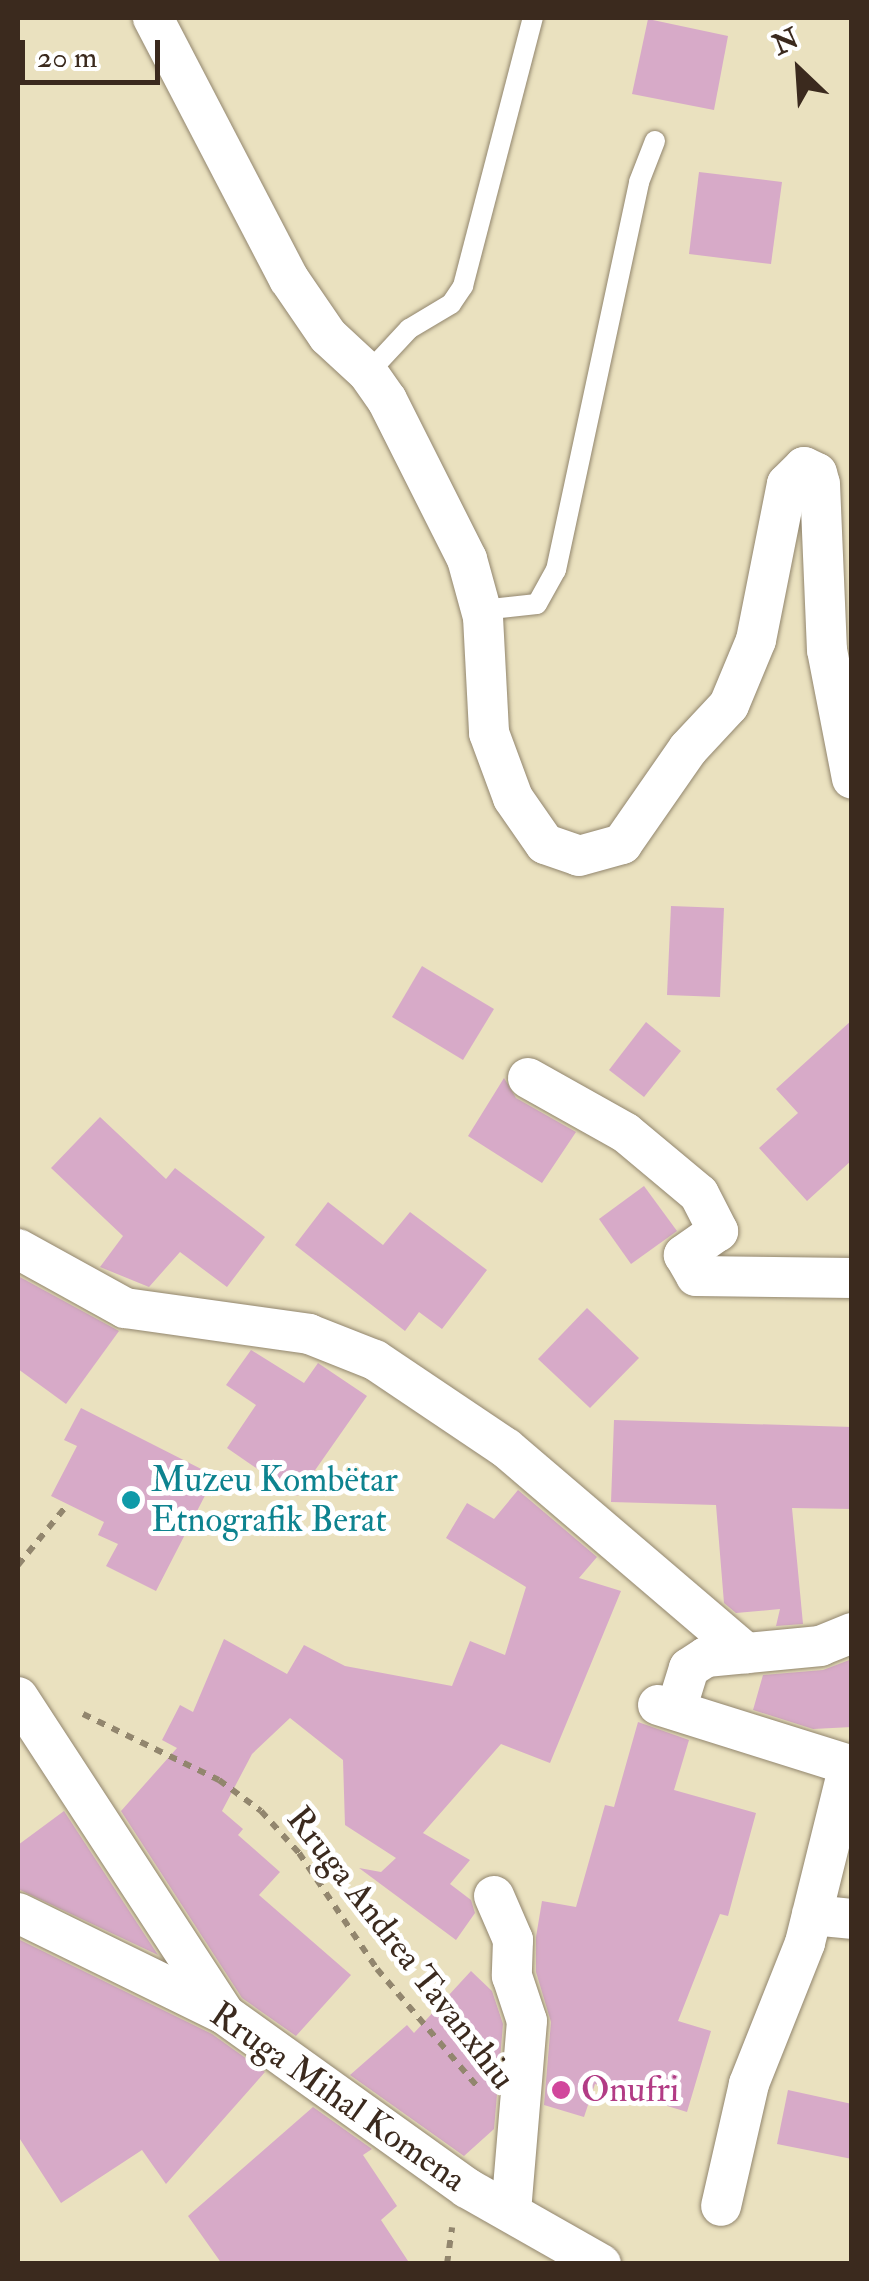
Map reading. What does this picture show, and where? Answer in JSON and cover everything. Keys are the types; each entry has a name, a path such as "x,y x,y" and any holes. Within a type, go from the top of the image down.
{"street":[{"path":"153,18 290,279 328,336 368,372 467,559 483,616 490,733 513,798 545,844 579,856 602,854 640,826 688,750 730,705 756,640 787,484 796,470 810,469 820,484 827,650 852,778"},
{"path":"528,1078 626,1133 699,1194 718,1231 684,1254 696,1276 852,1278"},
{"path":"18,1250 125,1308 310,1334 375,1360 506,1448 746,1653"},
{"path":"721,2206 750,2084 812,1915 848,1762 667,1707 694,1662 820,1646 852,1633"},
{"path":"18,1697 224,2014"},
{"path":"494,1896 513,1940 512,1976 527,2021 511,2210"},
{"name":"Rruga Mihal Komena","path":"18,1913 224,2014 467,2188 600,2264"},
{"path":"812,1915 852,1919"}],"lane":[{"path":"368,372 409,329 452,304 464,286 533,18"},
{"path":"483,616 491,609 537,604 556,570 639,182 655,141"}],"path":[{"path":"18,1565 68,1504"},
{"name":"Rruga Andrea Tavanxhiu","path":"84,1715 219,1780 261,1811 299,1852 377,1969 516,2132"}],"building":[{"path":"648,19 728,36 714,110 632,94"},
{"path":"699,172 782,182 771,264 689,254"},
{"path":"671,906 724,908 720,997 667,995"},
{"path":"422,966 494,1009 463,1060 392,1017"},
{"path":"852,1020 852,1160 807,1201 759,1148 798,1113 776,1089"},
{"path":"646,1022 681,1051 644,1097 609,1070"},
{"path":"504,1078 516,1098 576,1132 542,1183 468,1136"},
{"path":"100,1117 166,1179 175,1168 265,1237 227,1287 180,1252 149,1287 100,1267 123,1236 51,1168"},
{"path":"644,1186 677,1231 631,1264 599,1219"},
{"path":"328,1202 383,1245 410,1212 487,1270 442,1329 419,1312 405,1331 295,1245"},
{"path":"18,1276 119,1331 66,1404 18,1369"},
{"path":"587,1308 639,1358 590,1408 538,1359"},
{"path":"251,1350 304,1383 318,1363 367,1396 297,1496 227,1448 256,1405 226,1385"},
{"name":"Muzeu Kombëtar Etnografik Berat","path":"81,1408 215,1476 156,1591 106,1566 118,1544 98,1535 104,1522 51,1496 77,1446 64,1440"},
{"path":"614,1420 852,1427 852,1509 792,1508 803,1624 776,1626 780,1609 736,1613 724,1603 716,1505 611,1502"},
{"path":"518,1490 597,1557 579,1578 621,1591 550,1763 501,1744 423,1833 470,1860 450,1884 471,1900 475,1913 456,1940 359,1868 381,1872 396,1858 345,1825 343,1760 290,1718 252,1754 222,1811 243,1829 238,1835 280,1872 259,1895 351,1975 296,2036 242,1998 121,1811 177,1748 162,1740 180,1705 193,1712 224,1639 287,1674 304,1645 345,1666 452,1686 470,1641 505,1655 526,1587 446,1538 467,1503 494,1519"},
{"path":"852,1659 852,1727 813,1729 753,1710 763,1675 823,1670"},
{"path":"638,1722 689,1740 674,1790 756,1813 728,1916 720,1914 678,2021 711,2031 687,2112 595,2084 584,2117 544,2105 551,2022 536,1972 536,1937 542,1901 576,1907 605,1805 614,1807"},
{"path":"64,1811 158,1955 18,1889 18,1845"},
{"path":"18,1939 212,2034 265,2072 166,2184 142,2150 61,2203 18,2136"},
{"path":"471,1971 492,1991 503,2024 494,2129 464,2156 350,2075 407,2025 414,2033"},
{"path":"788,2090 852,2104 852,2159 777,2144"},
{"path":"313,2107 372,2149 363,2155 397,2206 381,2220 410,2264 222,2264 188,2216"}],"place":[{"name":"Muzeu Kombëtar Etnografik Berat","path":"131,1500"},
{"name":"Onufri","path":"561,2090"}]}
